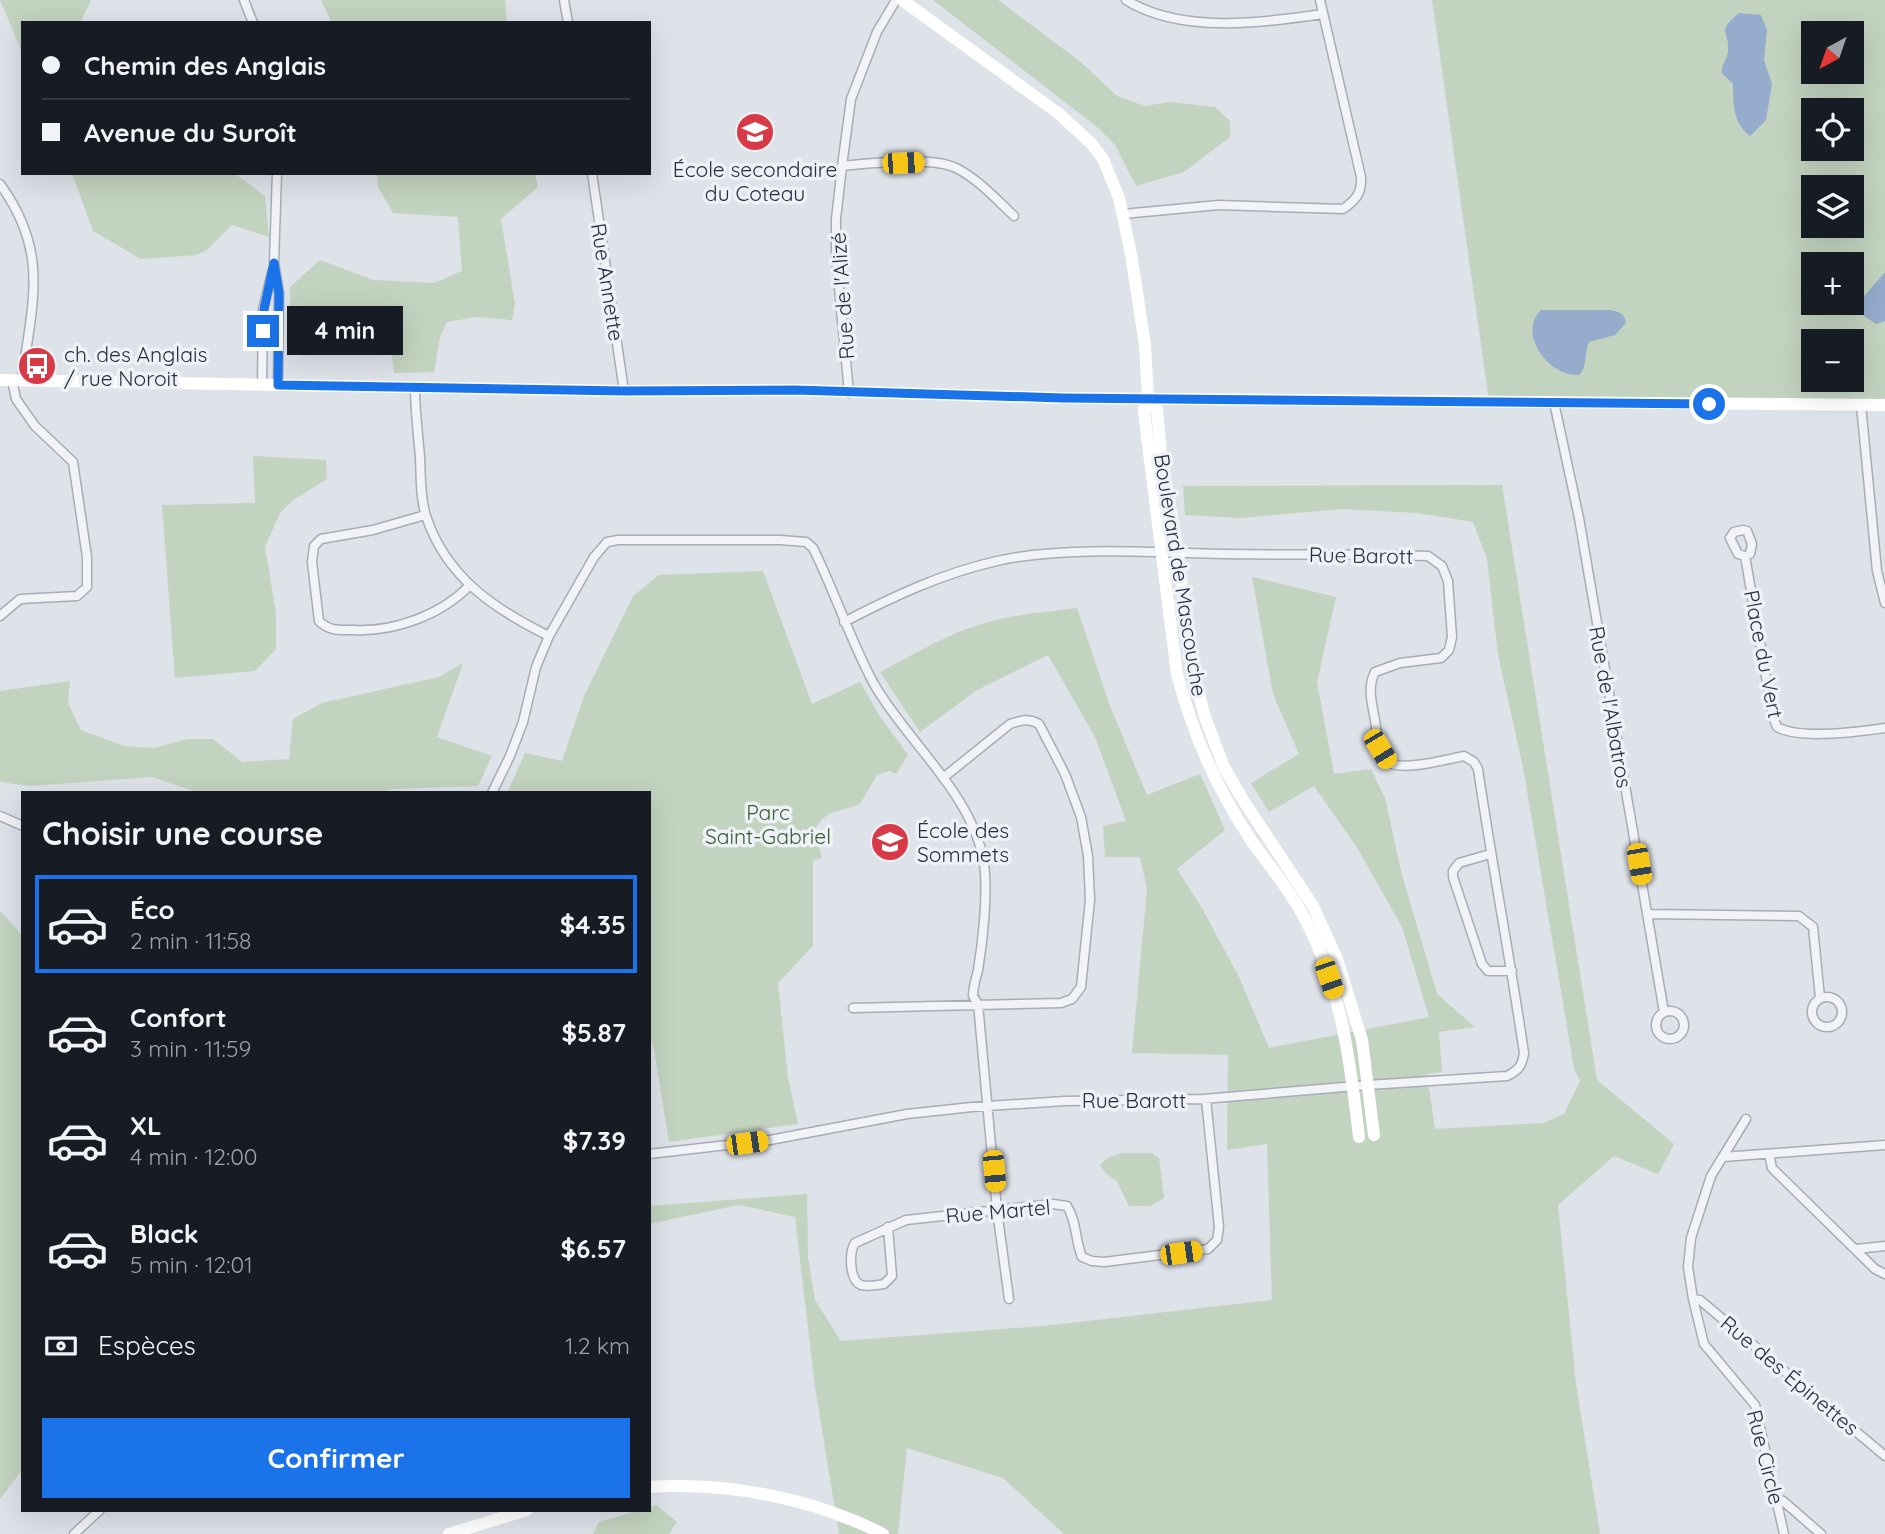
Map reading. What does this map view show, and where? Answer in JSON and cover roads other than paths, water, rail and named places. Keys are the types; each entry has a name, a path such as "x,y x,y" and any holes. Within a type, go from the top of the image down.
{"street":[{"path":"244,0 252,21"},
{"path":"564,0 568,21"},
{"name":"Rue de l'Alizé","path":"849,393 836,256 836,219 842,166 851,99 877,32 899,0"},
{"name":"Boulevard de Mascouche","path":"899,0 1076,127 1103,159 1113,179 1123,214 1141,314 1148,397 1144,410 1177,674 1198,744 1231,807 1300,910 1311,933 1339,1005 1359,1137"},
{"path":"1126,0 1178,19 1216,24 1266,22 1323,14"},
{"path":"1123,214 1219,205 1343,209 1356,200 1362,188 1361,177 1320,0"},
{"path":"842,166 924,162 953,166 981,184 1014,216"},
{"path":"262,385 264,309 274,263 277,175"},
{"name":"Rue Annette","path":"592,175 624,391"},
{"path":"0,184 22,218 31,243 35,272 11,380 16,399 35,426 74,462 87,557 87,587 76,596 20,599 0,615"},
{"path":"274,263 279,293 278,385"},
{"path":"11,380 624,391 795,390 1073,398 1885,405"},
{"path":"415,387 425,514 447,558 469,586 515,619 549,636"},
{"name":"Boulevard de Mascouche","path":"1148,397 1157,410 1191,664 1205,718 1221,760 1242,798 1287,863 1321,921 1345,978 1355,1012 1374,1135"},
{"name":"Rue de l'Albatros","path":"1555,402 1579,518 1664,1012"},
{"path":"1861,405 1877,571 1883,586 1885,603"},
{"path":"425,514 373,530 321,539 314,546 312,562 319,621 327,629 379,631 414,620 457,599 469,586"},
{"path":"493,791 523,722 536,667 549,636 594,557 607,542 806,542 813,548 874,684 889,708 943,778 970,821 981,849 984,864 984,904 973,996 978,1004 997,1210 1009,1299"},
{"name":"Rue Barott","path":"651,1154 770,1140 907,1114 988,1106 1066,1101 1206,1099 1507,1076 1518,1070 1524,1053 1478,769 1474,762 1464,755 1401,767 1387,762 1378,743 1370,680 1375,671 1388,665 1441,658 1449,650 1452,637 1448,581 1443,566 1428,556 1163,552 1063,553 1000,560 966,569 900,594 844,622"},
{"name":"Place du Vert","path":"1745,556 1777,727 1788,733 1857,732 1885,728"},
{"path":"853,1008 1061,1003 1072,999 1082,987 1090,900 1088,856 1081,817 1065,774 1039,724 1032,720 1023,720 1010,724 943,778"},
{"path":"0,816 21,825"},
{"path":"1490,854 1459,863 1453,871 1453,877 1482,964 1488,971 1512,971"},
{"path":"1648,914 1799,916 1813,927 1821,998"},
{"name":"Rue Martel","path":"888,1227 892,1276 884,1284 859,1284 855,1280 851,1249 855,1242 888,1227 906,1220 1053,1204 1067,1206 1073,1216 1082,1257 1092,1261 1154,1257 1208,1249 1217,1240 1219,1227 1206,1099"},
{"name":"Rue Circle","path":"1746,1119 1711,1176 1691,1238 1688,1267 1704,1344 1755,1405 1784,1534"},
{"path":"1723,1157 1885,1145"},
{"path":"1769,1154 1772,1168 1875,1269 1885,1275"},
{"path":"1856,1249 1885,1246"},
{"name":"Rue des Épinettes","path":"1693,1299 1700,1300 1885,1456"},
{"path":"651,1487 712,1487 768,1496 837,1514 883,1534"},
{"path":"1777,1499 1783,1501 1821,1534"},
{"path":"75,1534 98,1512"},
{"path":"449,1534 520,1512"}],"water":[{"path":"1739,13 1761,15 1767,30 1764,60 1772,84 1766,120 1750,136 1737,119 1733,84 1722,73 1728,52 1725,31 1727,24"},
{"path":"1885,272 1885,321 1876,324 1863,315 1864,296"},
{"path":"1541,310 1610,310 1621,314 1626,323 1615,335 1589,342 1582,371 1579,375 1567,374 1547,361 1534,341 1534,319"}],"place":[{"name":"École secondaire du Coteau","path":"755,132"},
{"name":"ch. des Anglais / rue Noroit","path":"37,366"},
{"name":"École des Sommets","path":"890,842"}],"park label":[{"name":"Parc Saint-Gabriel","path":"768,824"}]}
